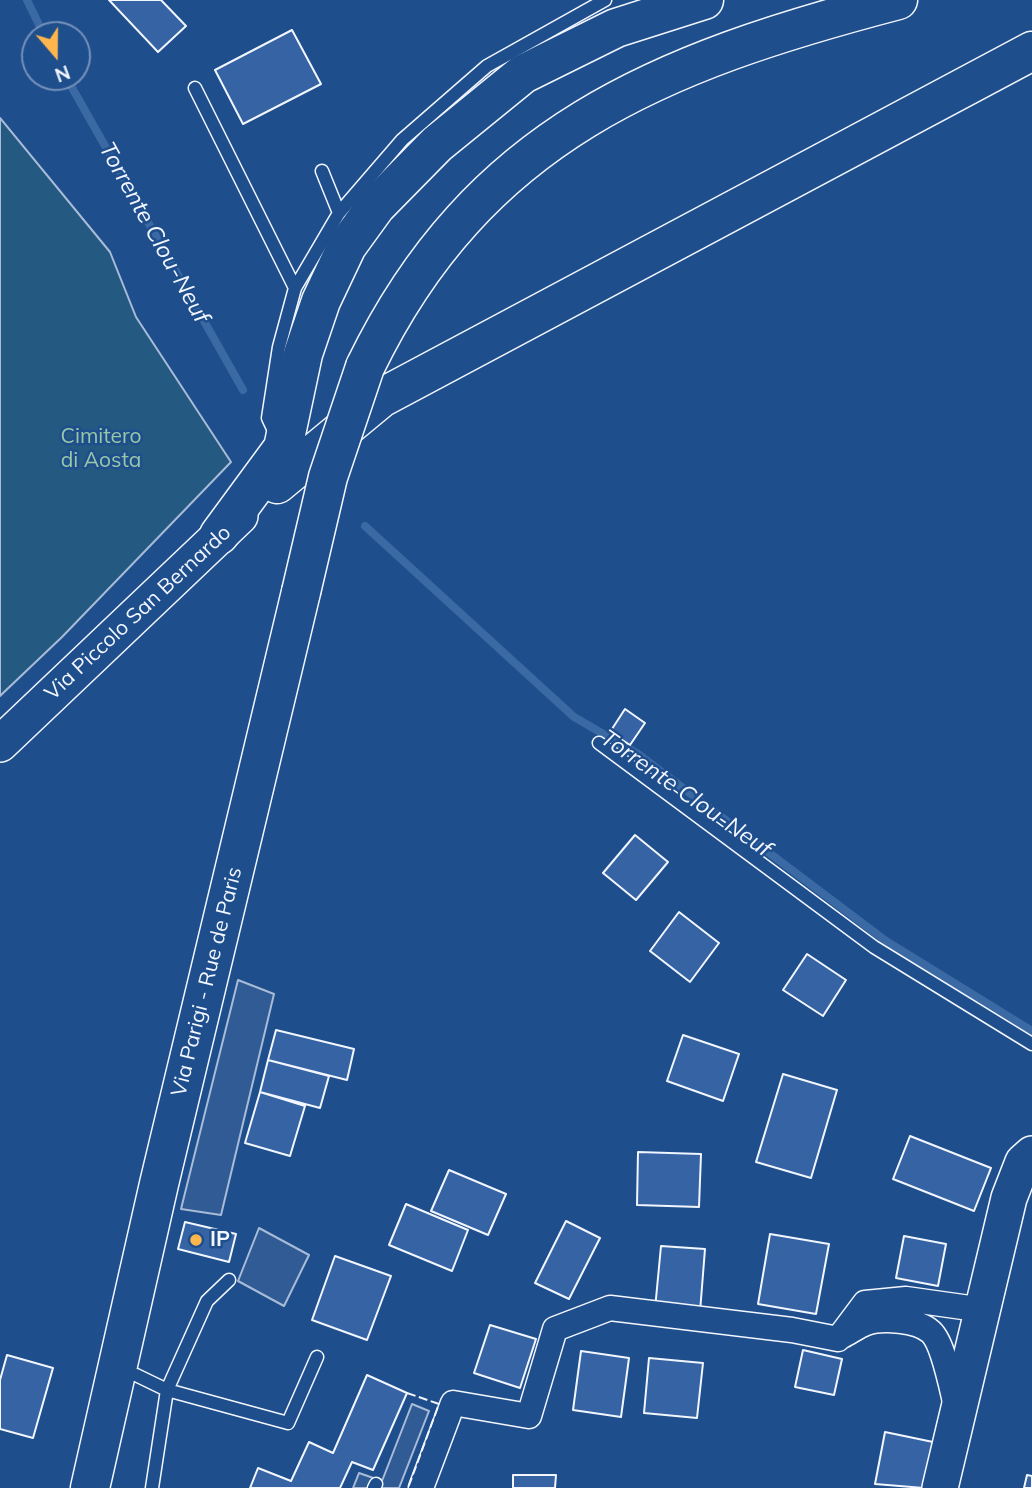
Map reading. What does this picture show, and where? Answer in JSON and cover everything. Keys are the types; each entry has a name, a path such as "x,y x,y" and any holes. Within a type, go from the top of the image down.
{"main road":[{"name":"Via Parigi - Rue de Paris","path":"89,1488 332,466 365,367 394,311 454,228 524,162 568,128 627,94 726,51 898,0"},
{"path":"285,467 303,354 321,301 347,246 376,206 437,144 523,74 616,29 687,3"},
{"path":"219,535 285,467 335,436 381,398 1032,51"},
{"path":"294,405 302,424 313,433 335,436"}],"street":[{"name":"Via Piccolo San Bernardo","path":"0,744 219,535"},
{"path":"940,1488 1009,1198 1023,1162 1032,1154"},
{"path":"838,1339 865,1303 906,1299 984,1311"},
{"path":"421,1488 453,1403 529,1416 555,1329 610,1308 792,1330 838,1339 867,1322 894,1321 915,1324 931,1332 940,1350 958,1414"}],"lane":[{"path":"285,467 268,418 279,347 295,288 339,213 402,141 487,66 605,0"},
{"path":"195,88 295,288"},
{"path":"322,171 339,213"},
{"path":"599,743 874,947 1032,1044"},
{"path":"152,1488 167,1390 207,1301 229,1280"},
{"path":"116,1372 136,1375 167,1390 288,1423 317,1357"}],"green space":[{"name":"Cimitero di Aosta","path":"0,118 110,252 136,317 231,462 62,637 0,696"}],"shaded area":[{"path":"238,980 274,994 221,1215 181,1209"},
{"path":"259,1228 309,1255 284,1306 238,1281"},
{"path":"412,1404 429,1411 399,1488 353,1488 359,1473 382,1481"}],"building":[{"path":"109,0 161,0 186,26 158,52"},
{"path":"292,30 321,84 243,124 215,70"},
{"path":"625,709 645,723 630,745 610,732"},
{"path":"635,835 668,862 636,900 603,873"},
{"path":"679,912 719,943 690,982 650,951"},
{"path":"807,954 846,980 823,1016 783,990"},
{"path":"276,1030 354,1049 347,1080 268,1060"},
{"path":"683,1035 739,1054 723,1101 667,1081"},
{"path":"268,1060 329,1076 320,1108 260,1092"},
{"path":"783,1074 837,1090 811,1178 756,1162"},
{"path":"260,1092 305,1106 290,1156 245,1143"},
{"path":"910,1136 991,1168 974,1211 893,1179"},
{"path":"638,1152 701,1154 699,1207 637,1205"},
{"path":"449,1170 506,1194 488,1235 431,1211"},
{"path":"406,1204 468,1230 452,1271 389,1245"},
{"path":"566,1221 600,1238 569,1299 535,1283"},
{"path":"185,1222 236,1234 229,1262 178,1249"},
{"path":"770,1234 829,1244 816,1314 758,1304"},
{"path":"904,1236 946,1244 938,1286 896,1278"},
{"path":"661,1246 705,1249 700,1312 655,1309"},
{"path":"335,1256 391,1276 367,1340 312,1320"},
{"path":"490,1325 536,1339 520,1388 474,1373"},
{"path":"803,1350 842,1359 834,1395 795,1387"},
{"path":"581,1351 629,1358 621,1417 573,1410"},
{"path":"7,1355 53,1368 33,1438 0,1429 0,1380"},
{"path":"649,1358 703,1363 697,1418 644,1413"},
{"path":"367,1375 407,1393 373,1470 352,1462 340,1488 250,1488 258,1468 291,1481 309,1442 333,1453"},
{"path":"885,1432 933,1442 924,1488 875,1484"},
{"path":"513,1475 556,1475 555,1488 513,1488"},
{"path":"1027,1475 1032,1476 1032,1488 1024,1488"}],"waterway":[{"name":"Torrente Clou-Neuf","path":"27,0 37,21"},
{"name":"Torrente Clou-Neuf","path":"74,91 243,390"},
{"name":"Torrente Clou-Neuf","path":"365,526 574,717 638,754 886,941 1032,1031"}],"fence":[{"path":"407,1393 439,1404 408,1488"}],"place":[{"name":"IP","path":"196,1240"}]}
